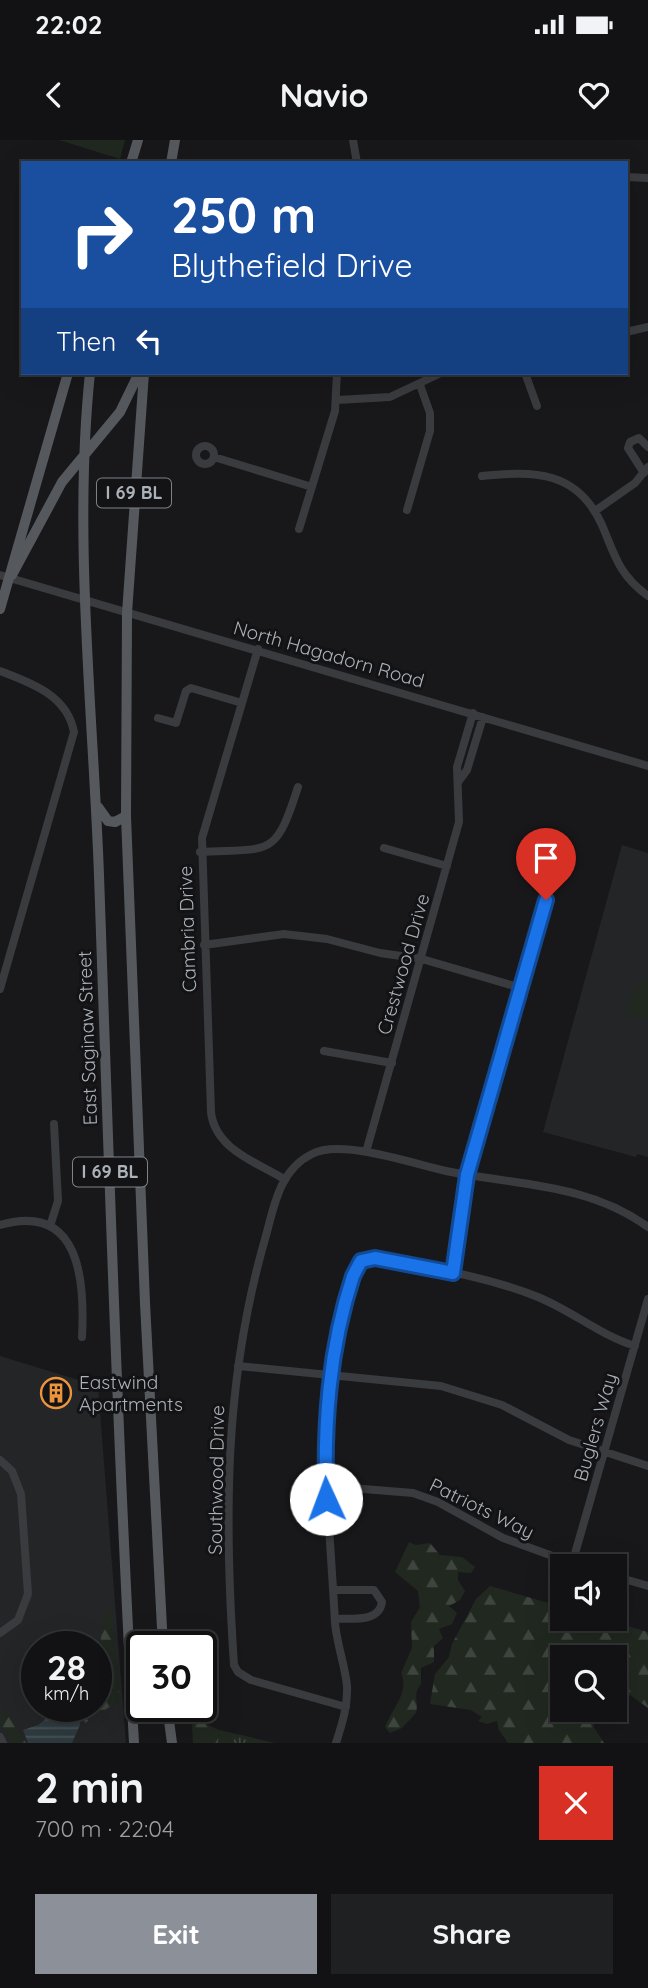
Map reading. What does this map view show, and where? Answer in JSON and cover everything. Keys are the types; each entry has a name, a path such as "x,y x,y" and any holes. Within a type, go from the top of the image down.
{"main road":[{"path":"132,161 138,140"},
{"path":"171,161 175,140"},
{"path":"0,609 5,577 67,375"},
{"name":"East Saginaw Street","path":"90,375 83,523 116,1307 117,1441 134,1743"},
{"path":"5,577 46,508 120,412 138,375"},
{"name":"I 69 BL","path":"144,375 127,613 126,816 147,1342 162,1631"},
{"path":"96,803 108,821 115,822 126,816"},
{"path":"169,1722 172,1743"}],"street":[{"path":"353,140 357,161"},
{"path":"628,177 648,178"},
{"path":"628,332 648,327"},
{"path":"299,529 337,400 337,375"},
{"path":"337,400 390,397 438,375"},
{"path":"526,375 537,406"},
{"path":"407,510 430,431 430,413 420,385"},
{"path":"594,511 646,470 628,448 630,442 639,438 648,447"},
{"path":"214,457 312,487"},
{"path":"482,477 521,472 549,475 569,486 594,511 615,562 635,586 648,596"},
{"name":"North Hagadorn Road","path":"5,577 258,649 648,766"},
{"name":"Cambria Drive","path":"258,649 200,852 212,1122 223,1142 284,1179"},
{"path":"0,671 31,682 52,697 69,715 74,732 0,989"},
{"path":"158,718 176,723 186,691 191,688 242,703"},
{"name":"Crestwood Drive","path":"366,1152 459,822 457,767 473,713"},
{"name":"Crestwood Drive","path":"458,782 467,770 483,717"},
{"path":"200,852 255,849 276,840 285,829 298,787"},
{"path":"384,848 447,866"},
{"path":"453,1273 467,1175 552,880"},
{"path":"204,945 284,934 327,939 380,953 422,960 521,988"},
{"path":"324,1051 392,1063"},
{"path":"50,1226 58,1201 54,1124"},
{"path":"284,1179 300,1161 322,1149 348,1148 467,1175 493,1176 595,1199 648,1227"},
{"name":"Southwood Drive","path":"284,1179 252,1284 232,1404 227,1495 234,1665 237,1672 251,1680 346,1707"},
{"path":"0,1225 23,1221 50,1226 68,1243 79,1261 82,1337"},
{"path":"336,1743 346,1707 346,1685 335,1619 326,1486 325,1425 330,1374 356,1266 364,1259 375,1258 453,1273 540,1297 580,1316 606,1334 635,1346"},
{"name":"Buglers Way","path":"579,1554 604,1452 648,1299"},
{"path":"238,1366 417,1381 466,1392 517,1411 569,1440 648,1466"},
{"path":"0,1460 12,1471 22,1494 28,1594 18,1620 0,1633"},
{"name":"Patriots Way","path":"326,1486 413,1493 438,1502 503,1538 550,1555"},
{"path":"627,1580 648,1586"},
{"path":"334,1590 374,1590 382,1602 379,1611 373,1616 335,1619"},
{"path":"0,1737 3,1743"}],"shaded area":[{"path":"622,845 648,853 648,1157 637,1154 636,1157 543,1132"},
{"path":"0,1356 98,1386 126,1743 0,1743"},
{"path":"42,1722 80,1722 80,1725 72,1743 28,1743 23,1730"}],"green space":[{"path":"59,140 125,140 120,159"},
{"path":"648,977 648,1019 625,1012 634,992"},
{"path":"409,1542 416,1545 430,1543 440,1555 462,1557 475,1567 471,1573 458,1572 458,1580 465,1591 460,1600 449,1606 457,1613 452,1624 439,1629 443,1638 434,1646 434,1662 421,1668 416,1713 402,1728 390,1733 385,1727 401,1694 401,1673 412,1648 411,1622 420,1607 418,1591 395,1572"},
{"path":"490,1586 550,1604 550,1631 627,1631 627,1626 648,1632 648,1708 630,1695 627,1701 627,1645 550,1645 550,1722 596,1722 593,1726 604,1743 508,1743 499,1730 497,1721 487,1724 478,1721 482,1717 471,1710 430,1704 435,1674 449,1657 452,1644 476,1599"},
{"path":"111,1611 120,1700 112,1705 112,1631 102,1631 106,1612"},
{"path":"3,1708 26,1743 11,1743 0,1722"},
{"path":"201,1722 219,1730 218,1743 193,1743 192,1725"},
{"path":"219,1730 275,1743 218,1743"}],"place":[{"name":"Eastwind Apartments","path":"56,1393"}],"route":[{"path":"326,1499 325,1425 329,1381 336,1341 356,1266 364,1259 375,1258 453,1273 467,1175 546,900"}]}
